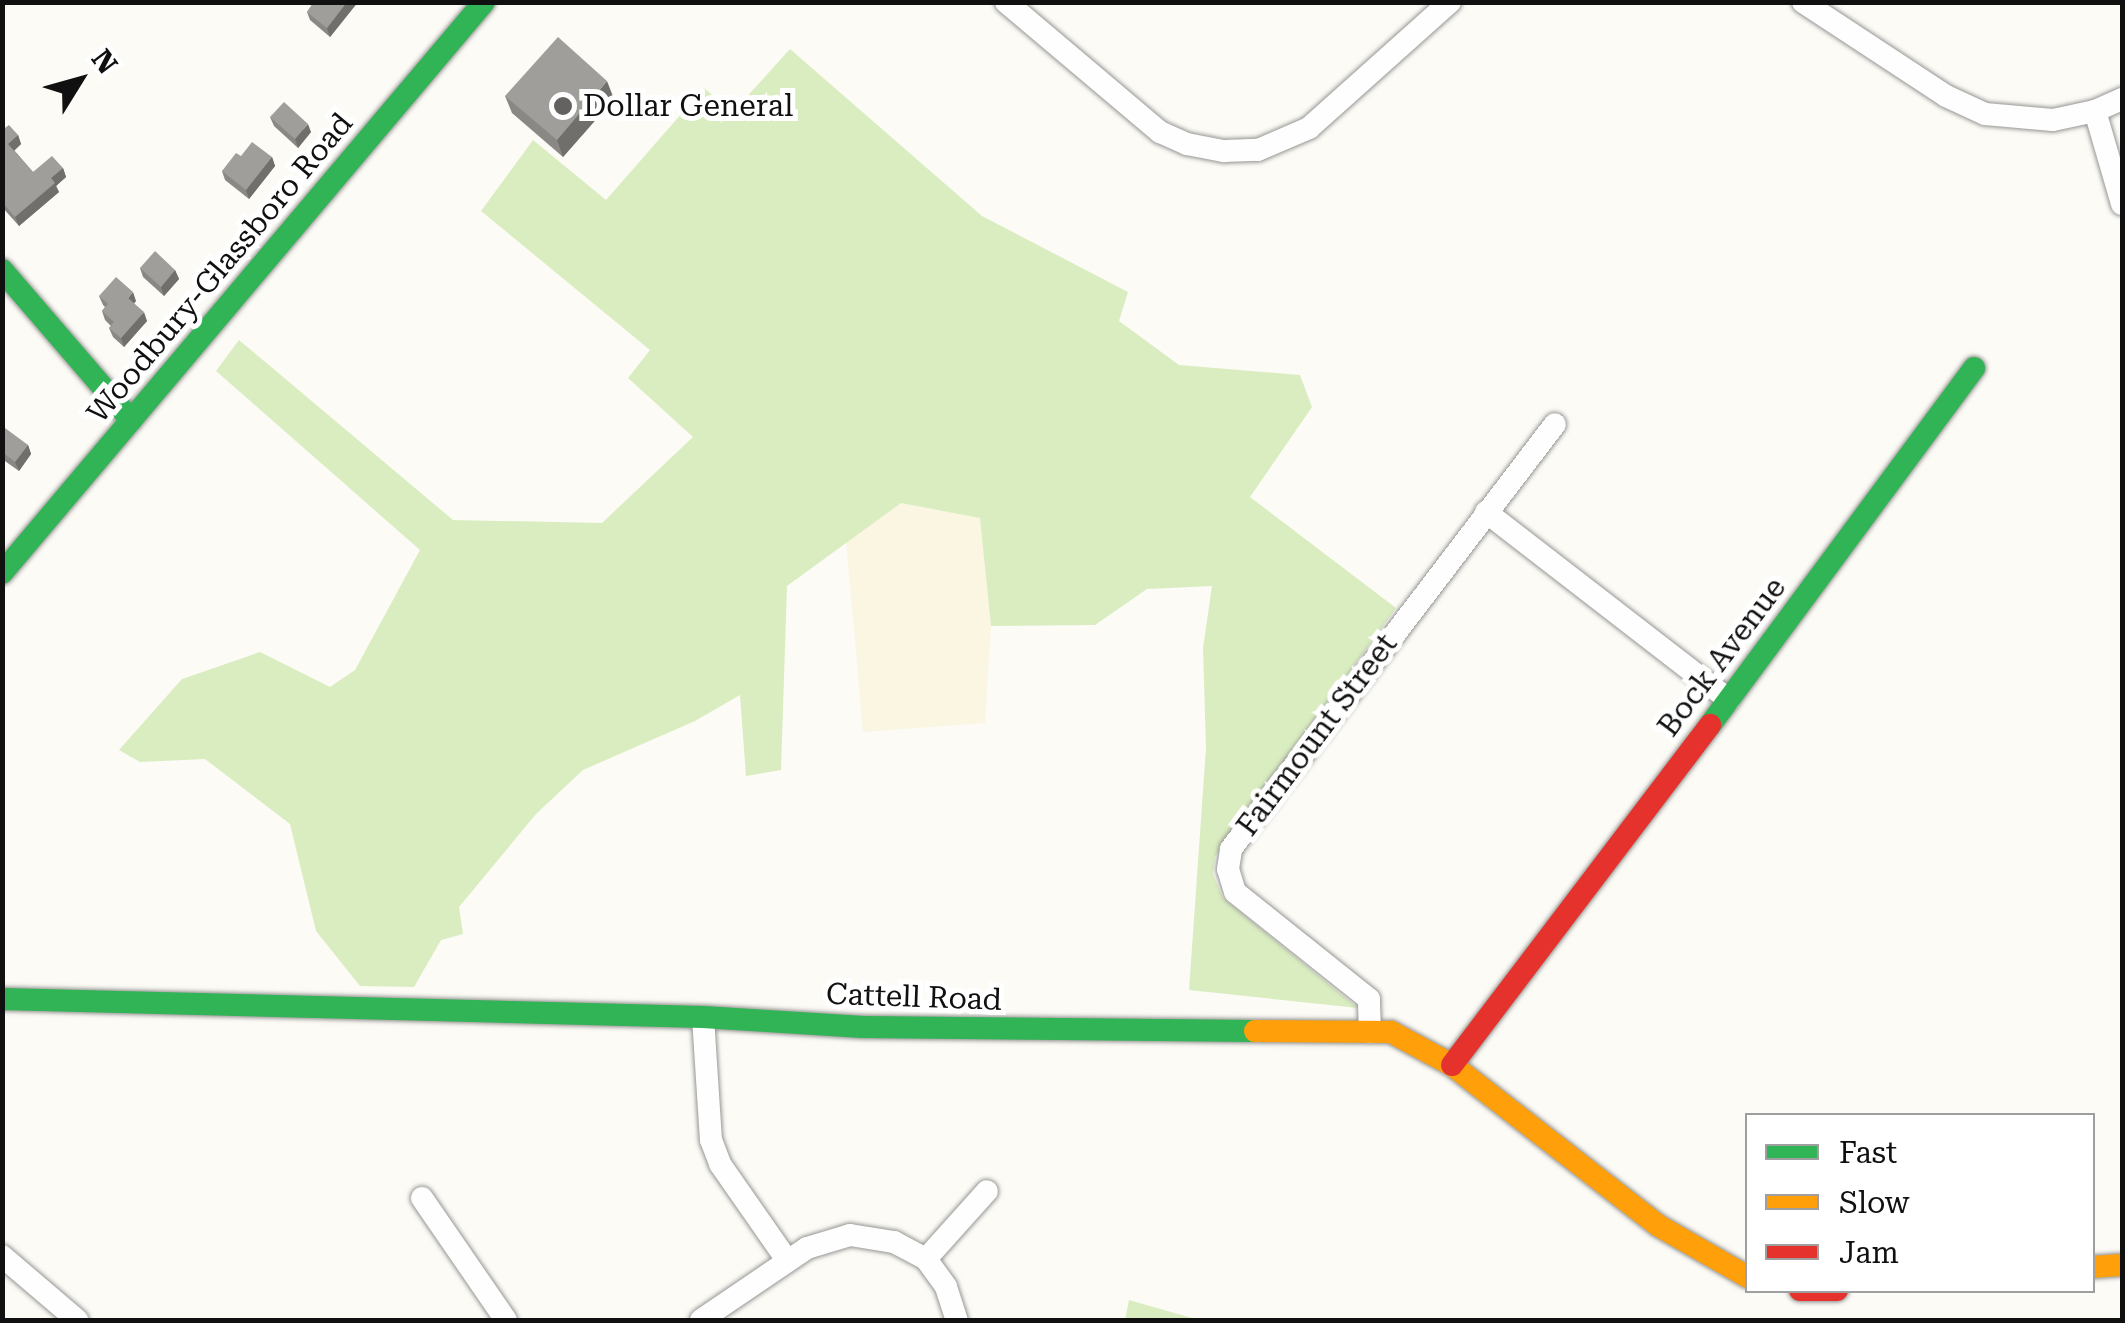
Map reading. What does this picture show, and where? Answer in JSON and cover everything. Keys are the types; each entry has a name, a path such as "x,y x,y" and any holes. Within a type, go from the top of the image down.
{"street":[{"name":"Woodbury-Glassboro Road","path":"2,573 484,2"},
{"path":"1006,2 1160,132 1187,144 1224,151 1258,150 1309,128 1450,2"},
{"path":"1803,2 1906,71 1985,114 2052,120 2095,112 2122,99"},
{"path":"2095,112 2122,204"},
{"path":"2,270 131,420"},
{"name":"Bock Avenue","path":"1452,1065 1974,368"},
{"name":"Fairmount Street","path":"1370,1032 1370,999 1235,892 1228,869 1231,849 1555,424"},
{"path":"1486,512 1729,700"},
{"name":"Cattell Road","path":"2,999 703,1017 862,1027 1391,1032 1452,1065 1658,1226 1745,1276"},
{"path":"703,1017 706,1123 710,1140 720,1164 788,1260"},
{"path":"926,1259 987,1190"},
{"path":"422,1198 506,1320"},
{"path":"701,1320 788,1260 818,1243 850,1235 894,1242 926,1259 946,1288 957,1320"},
{"path":"2,1256 77,1320"},
{"path":"2095,1267 2122,1266"}],"shaded area":[{"path":"901,503 981,518 991,626 985,723 863,732 846,539"}],"green space":[{"path":"790,49 982,216 1128,292 1119,321 1179,365 1300,375 1312,407 1250,497 1396,608 1215,857 1213,874 1223,898 1358,1008 1189,990 1206,748 1203,648 1212,586 1147,589 1095,625 991,626 980,518 901,503 787,586 781,770 746,776 740,695 695,721 583,770 536,814 459,907 463,934 441,940 414,987 360,986 316,931 290,824 205,759 140,762 119,750 182,679 260,652 330,687 355,670 420,550 216,371 239,340 453,520 602,523 693,437 628,378 650,350 481,211 533,140 606,200 704,88 733,112"},
{"path":"1129,1300 1199,1320 1125,1320"}],"building":[{"path":"314,2 347,2 327,28 307,12"},
{"name":"Dollar General","path":"558,37 607,81 557,140 505,96"},
{"path":"284,102 308,124 295,139 270,117"},
{"path":"9,125 18,135 8,144 33,172 52,156 63,168 51,178 55,183 15,217 2,202 2,130"},
{"path":"252,142 272,157 246,190 222,171 236,153 241,156"},
{"path":"155,251 175,270 161,287 140,268"},
{"path":"116,277 133,292 128,298 144,312 121,338 109,328 114,322 102,311 108,304 99,296"},
{"path":"5,428 28,445 15,462 2,452"}],"traffic: fast":[{"path":"2,573 484,2"},
{"path":"2,270 131,420"},
{"path":"1710,725 1974,368"},
{"path":"2,999 703,1017 863,1027 1255,1031"}],"traffic: slow":[{"path":"1255,1031 1391,1032 1452,1065 1659,1226 1745,1275"},
{"path":"2095,1267 2122,1265"}],"traffic: jam":[{"path":"1452,1065 1710,725"}],"place":[{"name":"Dollar General","path":"563,106"}]}
